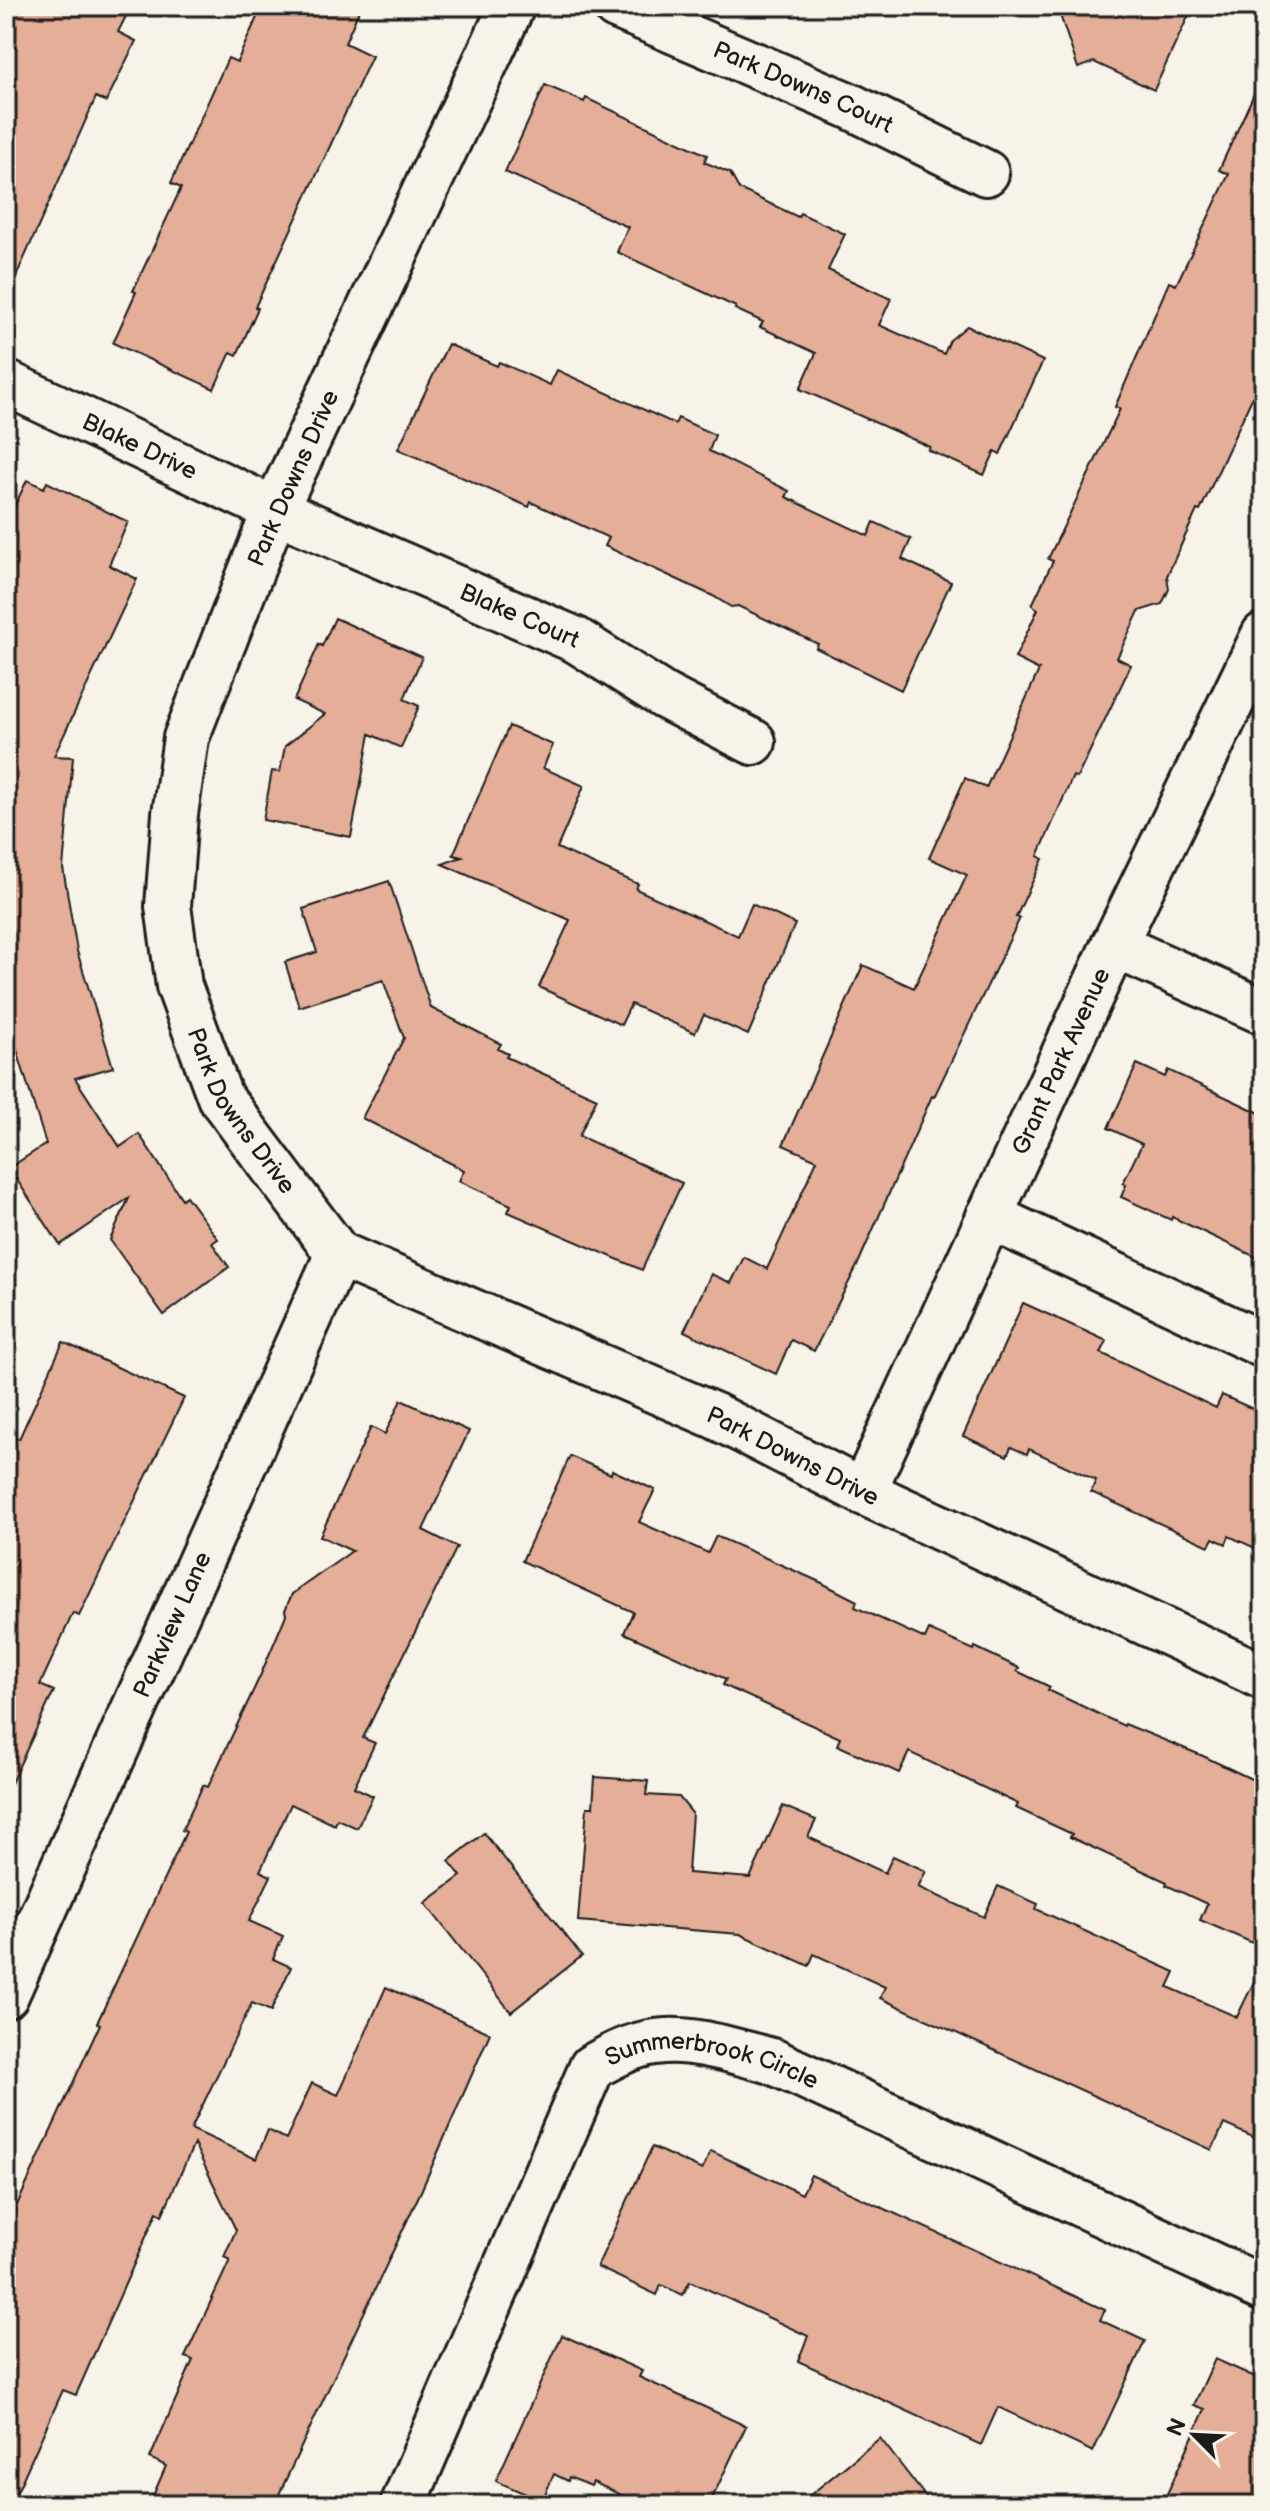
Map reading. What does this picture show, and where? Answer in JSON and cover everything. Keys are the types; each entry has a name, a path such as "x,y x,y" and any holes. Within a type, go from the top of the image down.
{"street":[{"name":"Park Downs Drive","path":"512,6 275,510 186,738 175,814 168,906 179,986 220,1097 338,1254 715,1416 863,1492 1264,1677"},
{"name":"Park Downs Court","path":"616,6 850,106 986,173"},
{"name":"Blake Drive","path":"6,383 275,510"},
{"name":"Blake Court","path":"275,510 576,640 664,696 753,742"},
{"name":"Grant Park Avenue","path":"863,1492 1114,945 1259,659"},
{"path":"1114,945 1264,1012"},
{"path":"989,1216 1264,1345"},
{"name":"Parkview Lane","path":"6,1995 338,1254"},
{"name":"Summerbrook Circle","path":"403,2505 592,2067 620,2052 657,2041 708,2044 772,2061 1264,2289"}],"building":[{"path":"6,6 131,6 118,32 136,41 106,102 96,97 6,299"},
{"path":"262,6 361,6 345,43 372,56 255,307 258,308 237,355 231,352 214,389 113,343 136,292 133,291 181,188 171,183 228,58 237,62"},
{"path":"1057,6 1193,6 1154,90 1094,62 1078,68"},
{"path":"1264,72 1264,372 1167,576 1169,589 1162,604 1139,611 1117,658 1131,665 1077,778 1073,776 1038,856 1043,859 1016,917 1020,918 932,1096 857,1266 814,1351 791,1340 776,1374 684,1331 711,1274 731,1283 744,1257 767,1269 817,1160 783,1145 863,965 914,988 967,875 929,858 965,778 986,788 1039,670 1015,658 1038,609 1032,605 1053,561 1048,559 1120,409 1115,407 1169,282 1176,285 1229,174 1219,170"},
{"path":"545,85 584,102 586,98 707,155 704,162 730,173 739,189 798,217 800,213 845,234 828,270 891,299 879,325 944,354 950,340 967,326 1043,361 1000,454 995,451 984,475 928,450 930,447 800,389 816,353 760,327 763,322 736,307 617,252 628,227 505,172"},
{"path":"448,344 550,385 557,370 675,424 678,418 715,435 709,451 789,491 786,497 868,536 874,522 911,539 902,559 951,582 901,690 816,648 818,644 738,606 731,607 605,546 609,538 531,502 529,507 398,449"},
{"path":"27,480 44,488 47,482 128,522 109,565 137,579 54,756 73,757 63,868 77,951 113,1067 75,1078 120,1147 139,1134 182,1199 186,1196 218,1239 212,1243 229,1267 164,1315 110,1240 129,1198 60,1245 9,1168 46,1144 6,1015 6,524"},
{"path":"335,618 422,657 404,699 419,706 401,748 370,734 351,837 263,820 272,771 280,772 285,746 325,714 294,700 319,644 322,646"},
{"path":"509,726 553,745 543,768 584,786 557,848 638,884 636,889 738,936 752,904 795,924 748,1035 704,1015 695,1033 631,1004 621,1025 539,987 570,920 442,864 462,857 453,855"},
{"path":"389,881 431,1008 501,1044 498,1049 508,1054 506,1057 597,1098 579,1136 682,1183 642,1270 508,1212 511,1205 459,1181 464,1170 362,1118 404,1038 383,980 299,1007 285,962 317,952 303,909"},
{"path":"1137,1064 1165,1077 1168,1070 1264,1115 1264,1261 1172,1217 1171,1220 1121,1197 1126,1185 1123,1183 1142,1144 1108,1128"},
{"path":"1023,1303 1107,1341 1101,1353 1216,1408 1222,1395 1264,1414 1264,1529 1255,1548 1229,1536 1226,1544 1213,1538 1209,1546 1091,1492 1096,1480 1029,1449 1027,1454 1011,1447 1007,1456 963,1436"},
{"path":"63,1342 184,1398 79,1616 73,1613 40,1685 54,1691 6,1794 6,1433 19,1439"},
{"path":"401,1400 469,1431 423,1530 457,1547 363,1738 375,1743 354,1787 373,1796 357,1828 337,1819 335,1825 291,1804 260,1871 271,1876 249,1921 283,1936 273,1959 291,1967 271,2011 252,2003 191,2129 256,2159 268,2130 286,2139 312,2083 338,2095 386,1987 490,2033 422,2189 274,2505 149,2505 166,2466 150,2458 193,2360 185,2357 230,2260 224,2257 236,2230 194,2144 162,2215 157,2212 76,2395 63,2390 11,2505 6,2505 6,2229 186,1832 182,1830 203,1785 208,1787 261,1674 292,1594 352,1551 320,1536 371,1427 385,1434"},
{"path":"570,1456 611,1474 612,1470 655,1490 639,1522 708,1553 716,1536 820,1582 857,1601 855,1607 925,1639 929,1630 974,1650 975,1647 1019,1668 1017,1671 1050,1687 1048,1690 1264,1785 1264,1948 1200,1920 1207,1904 1070,1837 1072,1834 1016,1808 1018,1804 909,1752 899,1773 837,1745 840,1738 723,1685 726,1679 624,1633 633,1612 522,1561"},
{"path":"595,1777 648,1781 646,1795 679,1797 692,1813 688,1873 750,1878 783,1806 816,1820 808,1837 885,1873 893,1856 926,1871 918,1887 984,1917 998,1886 1038,1904 1036,1909 1175,1972 1168,1987 1237,2017 1264,1961 1264,2142 1224,2124 1212,2150 880,1998 885,1987 814,1954 809,1966 740,1934 578,1921 587,1807 593,1807"},
{"path":"484,1833 582,1956 511,2012 425,1903 461,1876 449,1861"},
{"path":"652,2147 702,2170 711,2151 802,2194 811,2175 1105,2310 1100,2320 1145,2341 1093,2452 998,2407 981,2445 798,2361 808,2336 690,2281 683,2295 661,2285 657,2295 597,2267"},
{"path":"562,2335 642,2371 639,2377 746,2426 709,2505 643,2505 593,2482 591,2486 554,2474 542,2501 496,2481"},
{"path":"1215,2359 1264,2381 1264,2505 1162,2505 1205,2409 1194,2405"},
{"path":"880,2438 932,2505 798,2505"}]}
